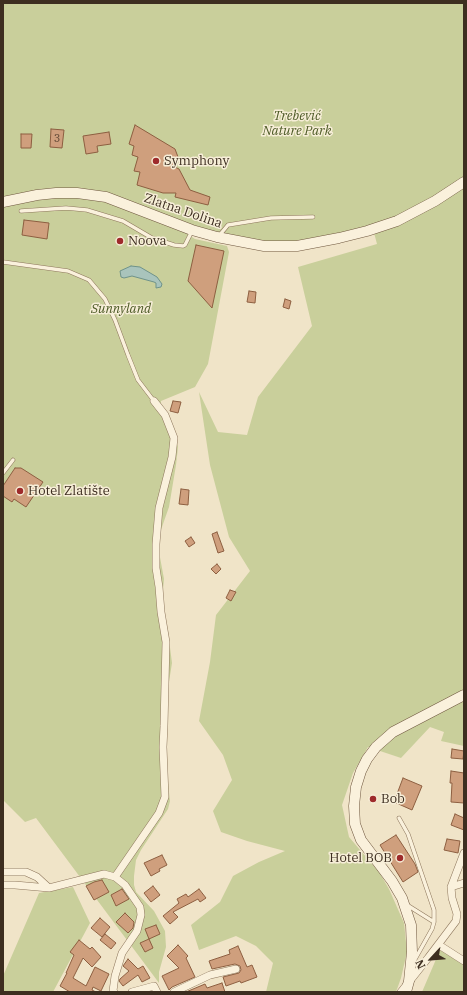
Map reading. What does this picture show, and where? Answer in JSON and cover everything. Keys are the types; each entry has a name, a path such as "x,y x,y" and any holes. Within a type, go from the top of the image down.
{"main road":[{"name":"Zlatna Dolina","path":"3,202 37,195 56,193 77,193 106,197 217,238 264,246 296,246 339,238 397,221 435,201 464,182"},
{"path":"406,992 411,967 411,925 404,903 392,880 361,840 355,824 354,806 356,787 367,759 376,747 393,732 464,695"}],"street":[{"path":"115,877 159,813 165,797 163,747 166,642 156,568 156,544 159,508 172,457 174,438 165,415 154,401"},
{"path":"401,992 439,945 456,921 457,914 452,898 452,887 464,853"},
{"path":"3,872 26,872 37,877 49,888"},
{"path":"3,886 16,885 49,888 104,874 115,877 125,885 140,907 141,915 137,931 122,953 115,976 114,992"},
{"path":"452,887 464,883"},
{"path":"439,945 464,961"},
{"path":"174,992 210,975 236,969"},
{"path":"132,992 154,986 157,992"}],"lane":[{"path":"21,211 66,208 87,210 123,221 152,238 174,245 183,246 186,245 192,230"},
{"path":"217,238 228,225 271,218 313,217"},
{"path":"3,262 68,271 89,280 105,299 115,320 138,380 154,401"},
{"path":"3,473 13,460"},
{"path":"399,818 408,834 434,910 434,922 428,937 411,967"},
{"path":"404,903 434,922"}],"green space":[{"path":"3,3 464,3 464,746 441,741 444,732 430,727 401,758 368,747 353,773 342,805 349,837 379,872 389,889 404,923 407,952 396,992 266,992 273,963 256,946 236,936 199,950 191,925 220,902 233,876 259,862 285,851 247,841 221,832 213,811 232,780 223,755 199,721 210,662 216,615 250,571 229,537 210,465 199,392 218,432 247,435 258,397 312,326 298,267 377,244 373,229 357,235 263,245 178,228 195,239 227,246 229,252 208,364 195,387 161,401 161,408 178,447 169,507 157,541 164,579 162,601 172,663 168,688 165,738 170,801 168,809 136,860 134,876 136,892 154,911 165,931 166,947 159,972 159,983 36,818 25,822 3,800"},
{"path":"73,887 90,923 53,992 3,992 3,976 39,893"},
{"path":"440,950 464,965 464,992 422,992"}],"water":[{"path":"131,266 140,267 157,277 162,284 161,287 156,288 156,283 154,282 132,276 124,278 121,277 120,271"}],"building":[{"name":"Symphony","path":"135,125 175,149 178,157 173,166 179,169 190,190 210,197 208,205 175,197 176,193 163,193 137,185 140,172 134,171 138,157 132,155 134,146 129,144"},
{"path":"51,129 64,130 62,148 50,147"},
{"path":"109,132 111,144 97,146 98,152 86,154 83,136"},
{"path":"21,134 32,134 31,148 21,148"},
{"path":"24,220 49,223 47,239 22,235"},
{"path":"196,245 224,251 212,308 188,281"},
{"path":"249,291 256,292 255,303 247,302"},
{"path":"285,299 291,301 289,309 283,307"},
{"path":"173,401 181,402 178,413 170,411"},
{"name":"Hotel Zlatište","path":"15,468 21,468 43,482 26,507 14,499 12,502 3,496 3,486"},
{"path":"181,489 189,490 188,505 179,504"},
{"path":"217,532 224,551 218,553 212,534"},
{"path":"191,537 195,543 189,547 185,541"},
{"path":"217,564 221,569 216,574 211,569"},
{"path":"230,590 236,592 231,601 226,598"},
{"path":"452,749 464,751 463,759 451,758"},
{"path":"451,771 464,773 464,803 451,802"},
{"path":"403,778 422,786 412,810 394,802"},
{"path":"455,814 464,818 464,830 451,825"},
{"name":"Hotel BOB","path":"396,835 415,864 418,872 403,882 380,845"},
{"path":"447,839 460,841 458,853 444,850"},
{"path":"162,855 167,865 159,869 160,871 151,876 144,863"},
{"path":"102,880 109,892 94,900 86,886"},
{"path":"153,886 160,895 151,902 144,893"},
{"path":"122,889 129,899 116,906 111,895"},
{"path":"199,889 206,898 200,902 198,899 173,912 178,917 170,924 163,916 179,903 177,899 186,894 188,897"},
{"path":"125,913 134,922 133,928 128,933 116,922"},
{"path":"100,918 110,927 102,937 91,928"},
{"path":"156,925 160,934 149,939 145,929"},
{"path":"105,934 116,943 111,949 100,940"},
{"path":"149,939 153,948 145,952 140,943"},
{"path":"79,940 90,949 92,947 101,957 92,967 83,958 73,978 86,986 95,967 109,974 101,991 93,987 92,990 96,992 70,992 60,986 74,955 70,952"},
{"path":"178,945 188,956 186,958 195,977 172,987 169,990 162,976 179,968 167,956"},
{"path":"238,946 247,967 252,965 257,977 241,983 240,981 226,986 223,977 239,973 241,970 240,966 235,964 212,969 209,961 230,954 229,950"},
{"path":"128,959 138,969 143,966 150,978 142,982 138,975 123,986 119,981 129,971 123,966"},
{"path":"222,983 225,992 186,992 205,984 207,988"}],"place":[{"name":"Symphony","path":"156,161"},
{"name":"Noova","path":"120,241"},
{"name":"Hotel Zlatište","path":"20,491"},
{"name":"Bob","path":"373,799"},
{"name":"Hotel BOB","path":"400,858"}],"park label":[{"name":"Trebević Nature Park","path":"297,124"},
{"name":"Sunnyland","path":"121,309"}]}
